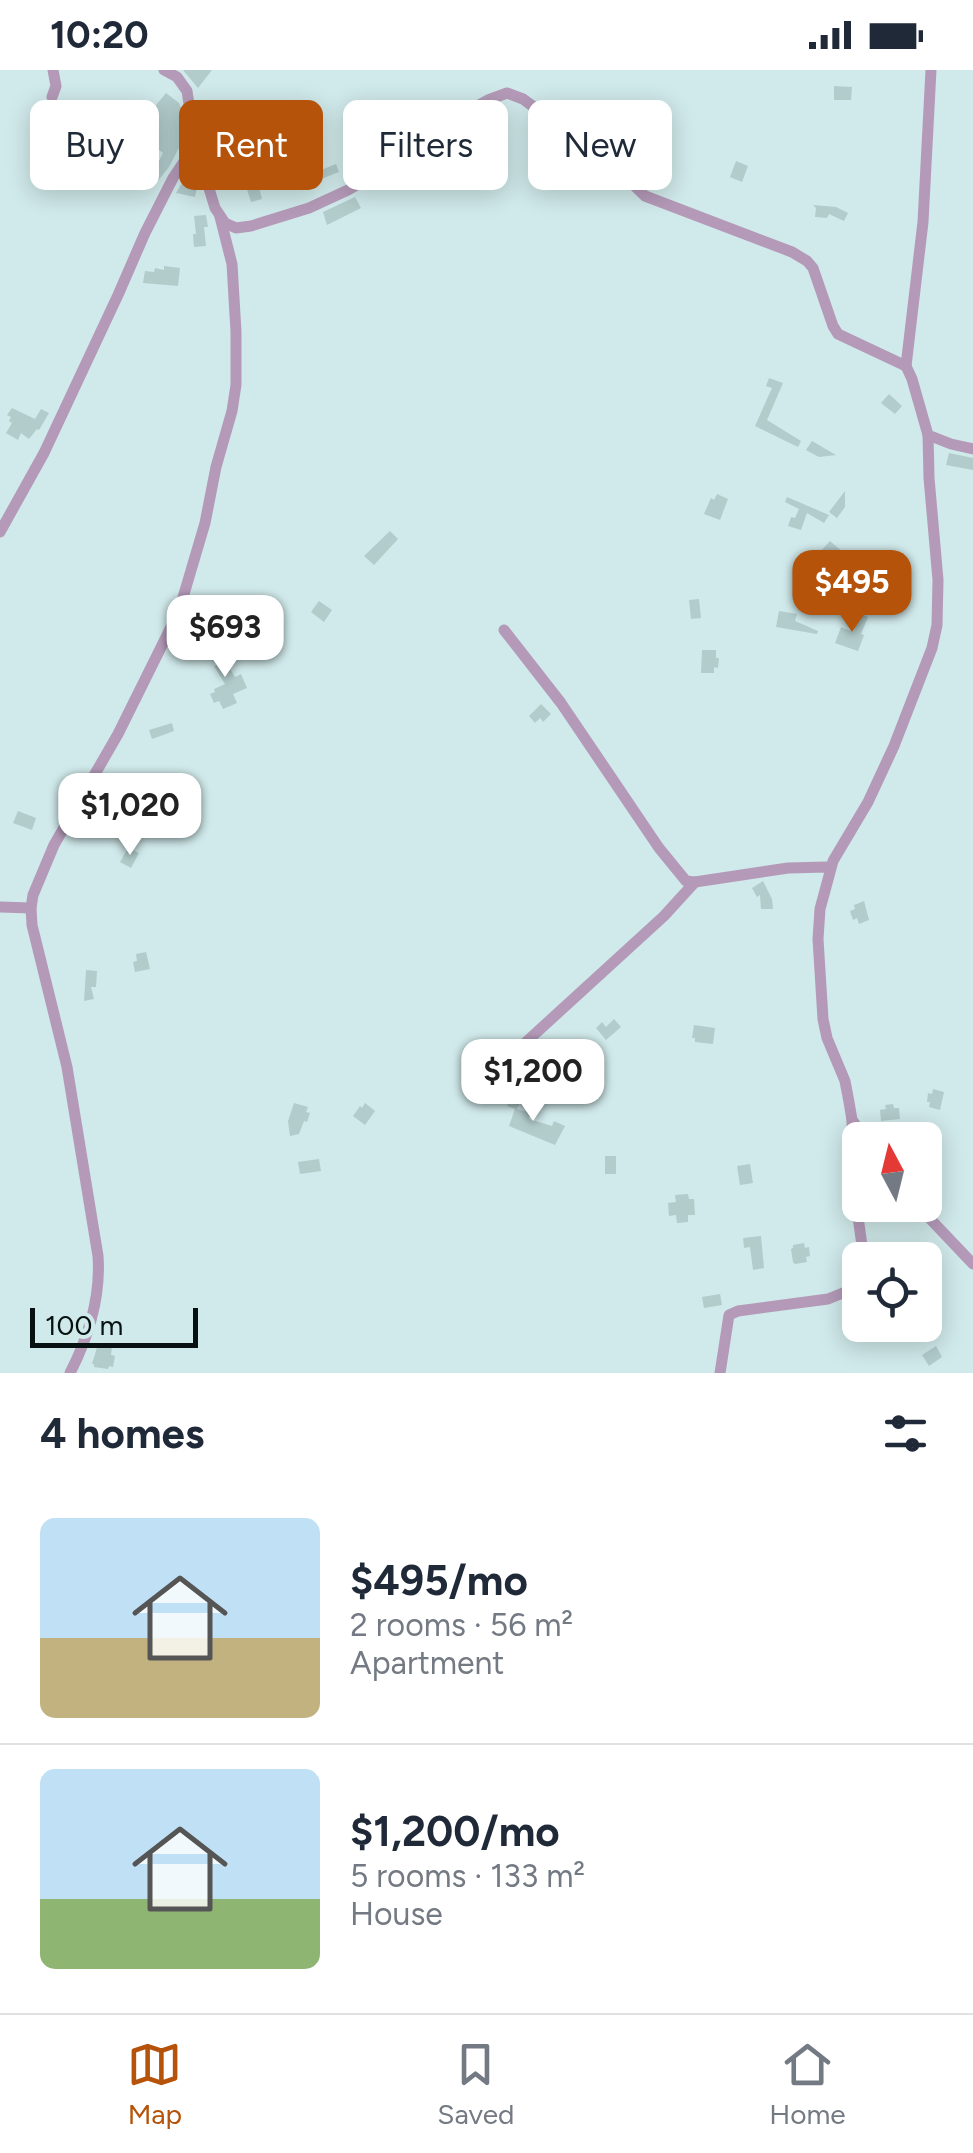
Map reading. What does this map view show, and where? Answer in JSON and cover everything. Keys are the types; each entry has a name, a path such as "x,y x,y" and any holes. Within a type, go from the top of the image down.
{"street":[{"path":"52,97 56,86 53,70"},
{"path":"164,70 178,76 188,100"},
{"path":"861,1242 852,1181 852,1120 845,1081 826,1038 818,939 820,909 833,861 874,788 932,648 938,617 928,434 906,366 922,222 930,70"},
{"path":"220,217 231,227 244,227 309,208 410,154 442,125 507,93 523,99 613,165 645,196 801,256 813,268 838,334 906,366"},
{"path":"0,532 44,453 145,233 179,169"},
{"path":"70,1373 96,1304 100,1282 98,1256 67,1067 31,908 54,844 118,734 178,611 205,523 236,385 232,264 211,190"},
{"path":"928,434 973,449"},
{"path":"504,630 561,702 683,878 694,882 788,868 830,870"},
{"path":"525,1043 664,916 694,882"},
{"path":"0,907 31,908"},
{"path":"933,1222 973,1264"},
{"path":"720,1373 729,1315 842,1293"}],"building":[{"path":"183,70 212,70 198,88"},
{"path":"834,86 852,87 851,100 834,100"},
{"path":"166,93 179,103 179,148 159,180 163,153 159,150 159,102"},
{"path":"736,161 748,166 742,182 730,177"},
{"path":"336,164 339,172 323,178 323,169"},
{"path":"179,188 197,190 195,197 176,193"},
{"path":"247,190 260,190 262,199 251,202"},
{"path":"355,197 361,208 327,225 323,212"},
{"path":"813,205 836,207 848,213 844,221 829,214 827,218 815,217"},
{"path":"206,215 206,246 194,247 194,216"},
{"path":"164,266 180,268 178,286 143,283 145,271 164,270"},
{"path":"769,378 783,383 767,420 801,441 798,447 755,426 772,388 766,386"},
{"path":"889,394 902,406 895,414 881,403"},
{"path":"12,408 35,419 41,409 49,413 29,439 21,433 18,440 6,433 12,423 7,415"},
{"path":"812,441 836,455 819,457 806,450"},
{"path":"949,453 973,458 973,470 946,465"},
{"path":"845,491 845,507 837,518 829,512"},
{"path":"717,494 728,499 720,520 704,514"},
{"path":"787,497 829,515 824,523 807,513 801,530 788,526 799,509 785,502"},
{"path":"390,531 398,539 374,565 364,556"},
{"path":"830,541 844,553 834,564 820,552"},
{"path":"699,599 701,618 691,619 689,600"},
{"path":"319,601 332,610 324,622 311,612"},
{"path":"265,605 281,613 273,629 263,624 265,619 260,617"},
{"path":"779,611 797,614 795,621 818,631 817,634 776,627"},
{"path":"861,614 868,617 858,651 835,643 841,627 853,632"},
{"path":"209,645 220,652 235,677 241,674 247,688 233,694 237,703 223,709 210,694 225,684 214,666 219,664 203,653"},
{"path":"702,650 716,650 719,658 714,673 701,673"},
{"path":"541,704 551,714 543,722 540,718 535,723 529,716"},
{"path":"172,723 174,731 152,739 149,730"},
{"path":"102,790 118,799 112,808 96,799"},
{"path":"18,811 36,818 32,830 13,823"},
{"path":"128,848 139,853 131,868 120,862"},
{"path":"763,881 773,909 761,909 760,895 757,897 752,888"},
{"path":"864,901 869,920 859,924 850,911"},
{"path":"146,952 150,969 135,972 136,954"},
{"path":"86,970 97,971 96,987 91,987 94,999 84,1001"},
{"path":"614,1019 621,1027 606,1040 596,1028 602,1022 606,1027"},
{"path":"694,1025 715,1028 713,1044 695,1042"},
{"path":"933,1089 944,1092 940,1110 929,1107 927,1102"},
{"path":"512,1094 522,1098 517,1109 531,1113 529,1119 565,1126 555,1145 509,1126 515,1109 507,1106"},
{"path":"294,1103 308,1107 306,1112 310,1113 299,1134 290,1136 288,1121"},
{"path":"365,1103 375,1111 365,1125 353,1116"},
{"path":"893,1104 899,1108 900,1119 881,1121 880,1110"},
{"path":"605,1156 616,1156 616,1174 605,1174"},
{"path":"319,1159 321,1171 300,1174 298,1162"},
{"path":"750,1164 753,1183 740,1185 737,1166"},
{"path":"688,1194 689,1199 694,1199 695,1215 688,1215 688,1222 677,1223 676,1215 669,1216 668,1203 676,1202 675,1195"},
{"path":"761,1236 764,1268 753,1270 750,1247 744,1248 743,1238"},
{"path":"804,1243 810,1256 806,1257 807,1262 795,1264 791,1249"},
{"path":"720,1294 722,1305 704,1308 702,1297"},
{"path":"98,1344 112,1347 113,1367 92,1364"},
{"path":"936,1346 942,1357 929,1366 922,1355"}]}
